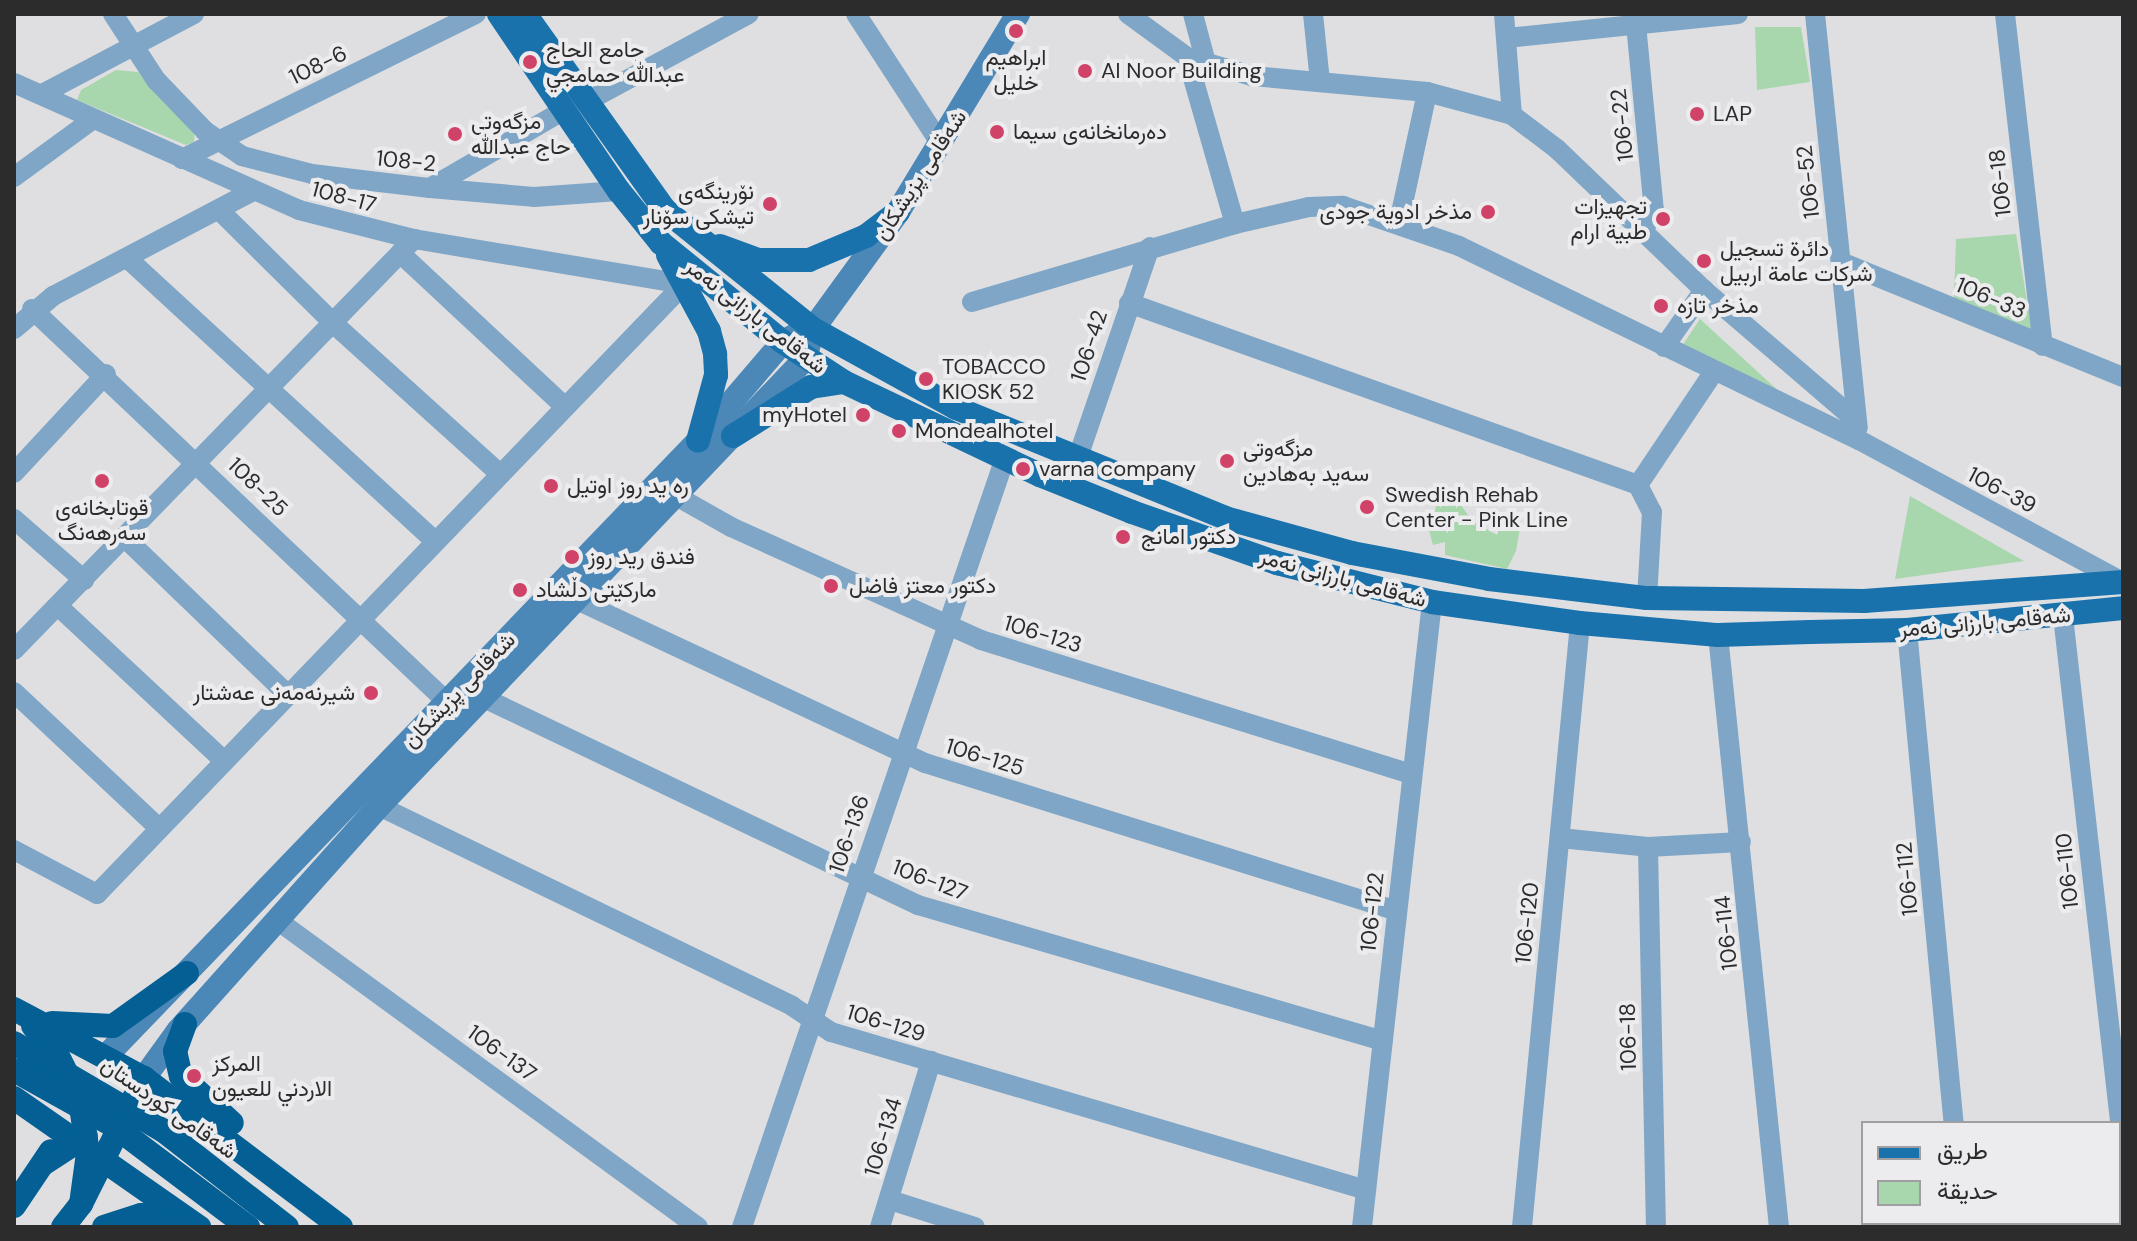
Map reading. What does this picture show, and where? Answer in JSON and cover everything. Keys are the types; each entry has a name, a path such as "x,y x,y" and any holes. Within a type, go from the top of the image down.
{"highway":[{"path":"40,1022 113,1026 187,973"},
{"path":"14,1010 56,1052 80,1100 83,1144 81,1204 61,1227"},
{"name":"شەقامی کوردستان","path":"14,1010 106,1056 151,1068 225,1135 344,1227"},
{"path":"185,1024 175,1055 186,1082 344,1227"},
{"name":"شەقامی کوردستان","path":"14,1043 164,1131 287,1227"},
{"path":"80,1100 106,1056"},
{"path":"106,1056 106,1094 131,1168 165,1203"},
{"path":"14,1097 80,1100 106,1094 151,1068"},
{"path":"116,1129 151,1068"},
{"path":"14,1070 114,1126 248,1227"},
{"path":"14,1097 199,1227"},
{"path":"14,1206 39,1172 83,1144 116,1129 177,1122 225,1135"},
{"path":"39,1172 62,1167 79,1176 79,1190 61,1227"},
{"path":"212,1227 208,1208 213,1190 230,1174 248,1170 330,1227"},
{"path":"104,1227 150,1215 189,1227"}],"main road":[{"path":"499,14 575,106"},
{"path":"525,14 575,106"},
{"name":"شەقامی پزیشکان","path":"151,1068 185,1024 379,806 486,699 805,359 813,329 898,212 1018,14"},
{"name":"شەقامی بارزانی نەمر","path":"575,106 619,191 661,243 805,359 844,382 1005,458 1132,512 1277,563 1432,602 1580,623 1718,635 1907,630 2122,609"},
{"name":"شەقامی بارزانی نەمر","path":"575,106 665,210 813,329 956,408 1225,518 1352,553 1489,579 1647,598 1864,601 2123,582"},
{"path":"689,231 758,260 785,262 835,252 898,212"},
{"path":"661,243 684,284 715,354 716,375 698,441"},
{"name":"شەقامی پزیشکان","path":"106,1056 698,441 783,342 813,329"},
{"path":"733,436 811,387 844,382"},
{"path":"126,1035 126,1055 133,1064 151,1068"}],"street":[{"name":"108-2","path":"113,14 156,80 218,142 256,160 331,177 534,197 619,191"},
{"path":"42,94 194,14"},
{"name":"108-6","path":"182,159 476,14"},
{"path":"430,188 575,106 749,14"},
{"path":"856,14 940,143"},
{"path":"1128,14 1196,60 1252,76 1427,92 1512,115 1645,228 1704,290 1858,430"},
{"path":"1193,14 1196,60 1235,224"},
{"path":"1313,14 1320,82"},
{"path":"1504,14 1512,115"},
{"path":"1507,38 1636,19 1738,14"},
{"name":"106-52","path":"1815,14 1858,430"},
{"name":"106-18","path":"2005,14 2043,346"},
{"name":"106-22","path":"1636,19 1654,210 1645,228"},
{"name":"108-17","path":"14,83 253,191 310,214 407,246 684,284"},
{"path":"1399,222 1427,92"},
{"path":"14,177 92,120"},
{"path":"14,329 32,309 253,191"},
{"path":"972,302 1150,247 1235,224 1330,205 1399,222 1713,373 1858,430"},
{"path":"219,210 334,324 500,474"},
{"path":"15,648 407,246 564,406"},
{"name":"106-42","path":"1077,460 1150,247"},
{"path":"127,258 435,541"},
{"name":"106-33","path":"1841,262 2123,377"},
{"path":"14,850 97,894 684,284"},
{"path":"1664,347 1704,290"},
{"path":"1129,303 1638,485 1652,512 1647,598"},
{"name":"108-25","path":"32,309 106,374 447,702"},
{"path":"1638,485 1713,373"},
{"path":"14,473 106,374"},
{"name":"106-39","path":"1858,430 2123,582"},
{"name":"106-136","path":"742,1227 811,1017 1005,458"},
{"name":"106-123","path":"678,497 731,527 947,626 1412,774"},
{"path":"14,519 84,580"},
{"path":"125,538 288,695"},
{"name":"106-125","path":"579,601 866,733 901,754 1396,911"},
{"name":"106-122","path":"1362,1227 1432,602"},
{"path":"58,606 224,761"},
{"name":"106-110","path":"2063,616 2120,1121"},
{"name":"106-120","path":"1522,1227 1580,623"},
{"name":"106-112","path":"1907,630 1954,1121"},
{"name":"106-114","path":"1718,635 1779,1227"},
{"path":"14,692 159,828"},
{"name":"106-127","path":"486,699 860,878 934,910 1382,1041"},
{"name":"106-129","path":"379,806 811,1017 831,1032 1366,1190"},
{"path":"1560,838 1648,847 1741,842"},
{"name":"106-18","path":"1648,847 1656,1227"},
{"name":"106-137","path":"277,920 698,1227"},
{"name":"106-134","path":"880,1227 931,1061"},
{"path":"890,1200 975,1227"}],"green space":[{"path":"1755,27 1801,27 1810,82 1757,90"},
{"path":"116,70 138,72 195,129 194,142 186,145 77,100 81,90"},
{"path":"2016,234 2032,332 1954,298 1956,239"},
{"path":"1700,319 1794,405 1680,349"},
{"path":"1910,496 2024,561 1895,579"},
{"path":"1459,502 1472,521 1497,535 1505,514 1521,522 1516,551 1507,569 1445,555 1445,542 1433,545 1429,530 1437,503"}],"place":[{"name":"ابراهيم خليل","path":"1016,31"},
{"name":"جامع الحاج عبدالله حمامجي","path":"530,62"},
{"name":"Al Noor Building","path":"1085,71"},
{"name":"LAP","path":"1697,114"},
{"name":"دەرمانخانەی سیما","path":"997,132"},
{"name":"مزگەوتی حاج عبدالله","path":"455,134"},
{"name":"نۆرینگەی تیشکی سۆنار","path":"770,204"},
{"name":"مذخر ادوية جودى","path":"1488,212"},
{"name":"تجهيزات طبية ارام","path":"1663,219"},
{"name":"دائرة تسجيل شركات عامة اربيل","path":"1704,261"},
{"name":"مذخر تازه","path":"1661,306"},
{"name":"TOBACCO KIOSK 52","path":"926,379"},
{"name":"myHotel","path":"863,415"},
{"name":"Mondealhotel","path":"899,431"},
{"name":"مزگەوتی سەید بەهادین","path":"1227,461"},
{"name":"varna company","path":"1023,469"},
{"name":"قوتابخانەی سەرهەنگ","path":"102,481"},
{"name":"ره يد روز اوتيل","path":"551,486"},
{"name":"Swedish Rehab Center - Pink Line","path":"1367,507"},
{"name":"دكتور امانج","path":"1123,537"},
{"name":"فندق ريد روز","path":"572,557"},
{"name":"دكتور معتز فاضل","path":"831,586"},
{"name":"مارکێتی دڵشاد","path":"520,590"},
{"name":"شیرنەمەنی عەشتار","path":"371,693"},
{"name":"المركز الاردني للعيون","path":"194,1076"}]}
